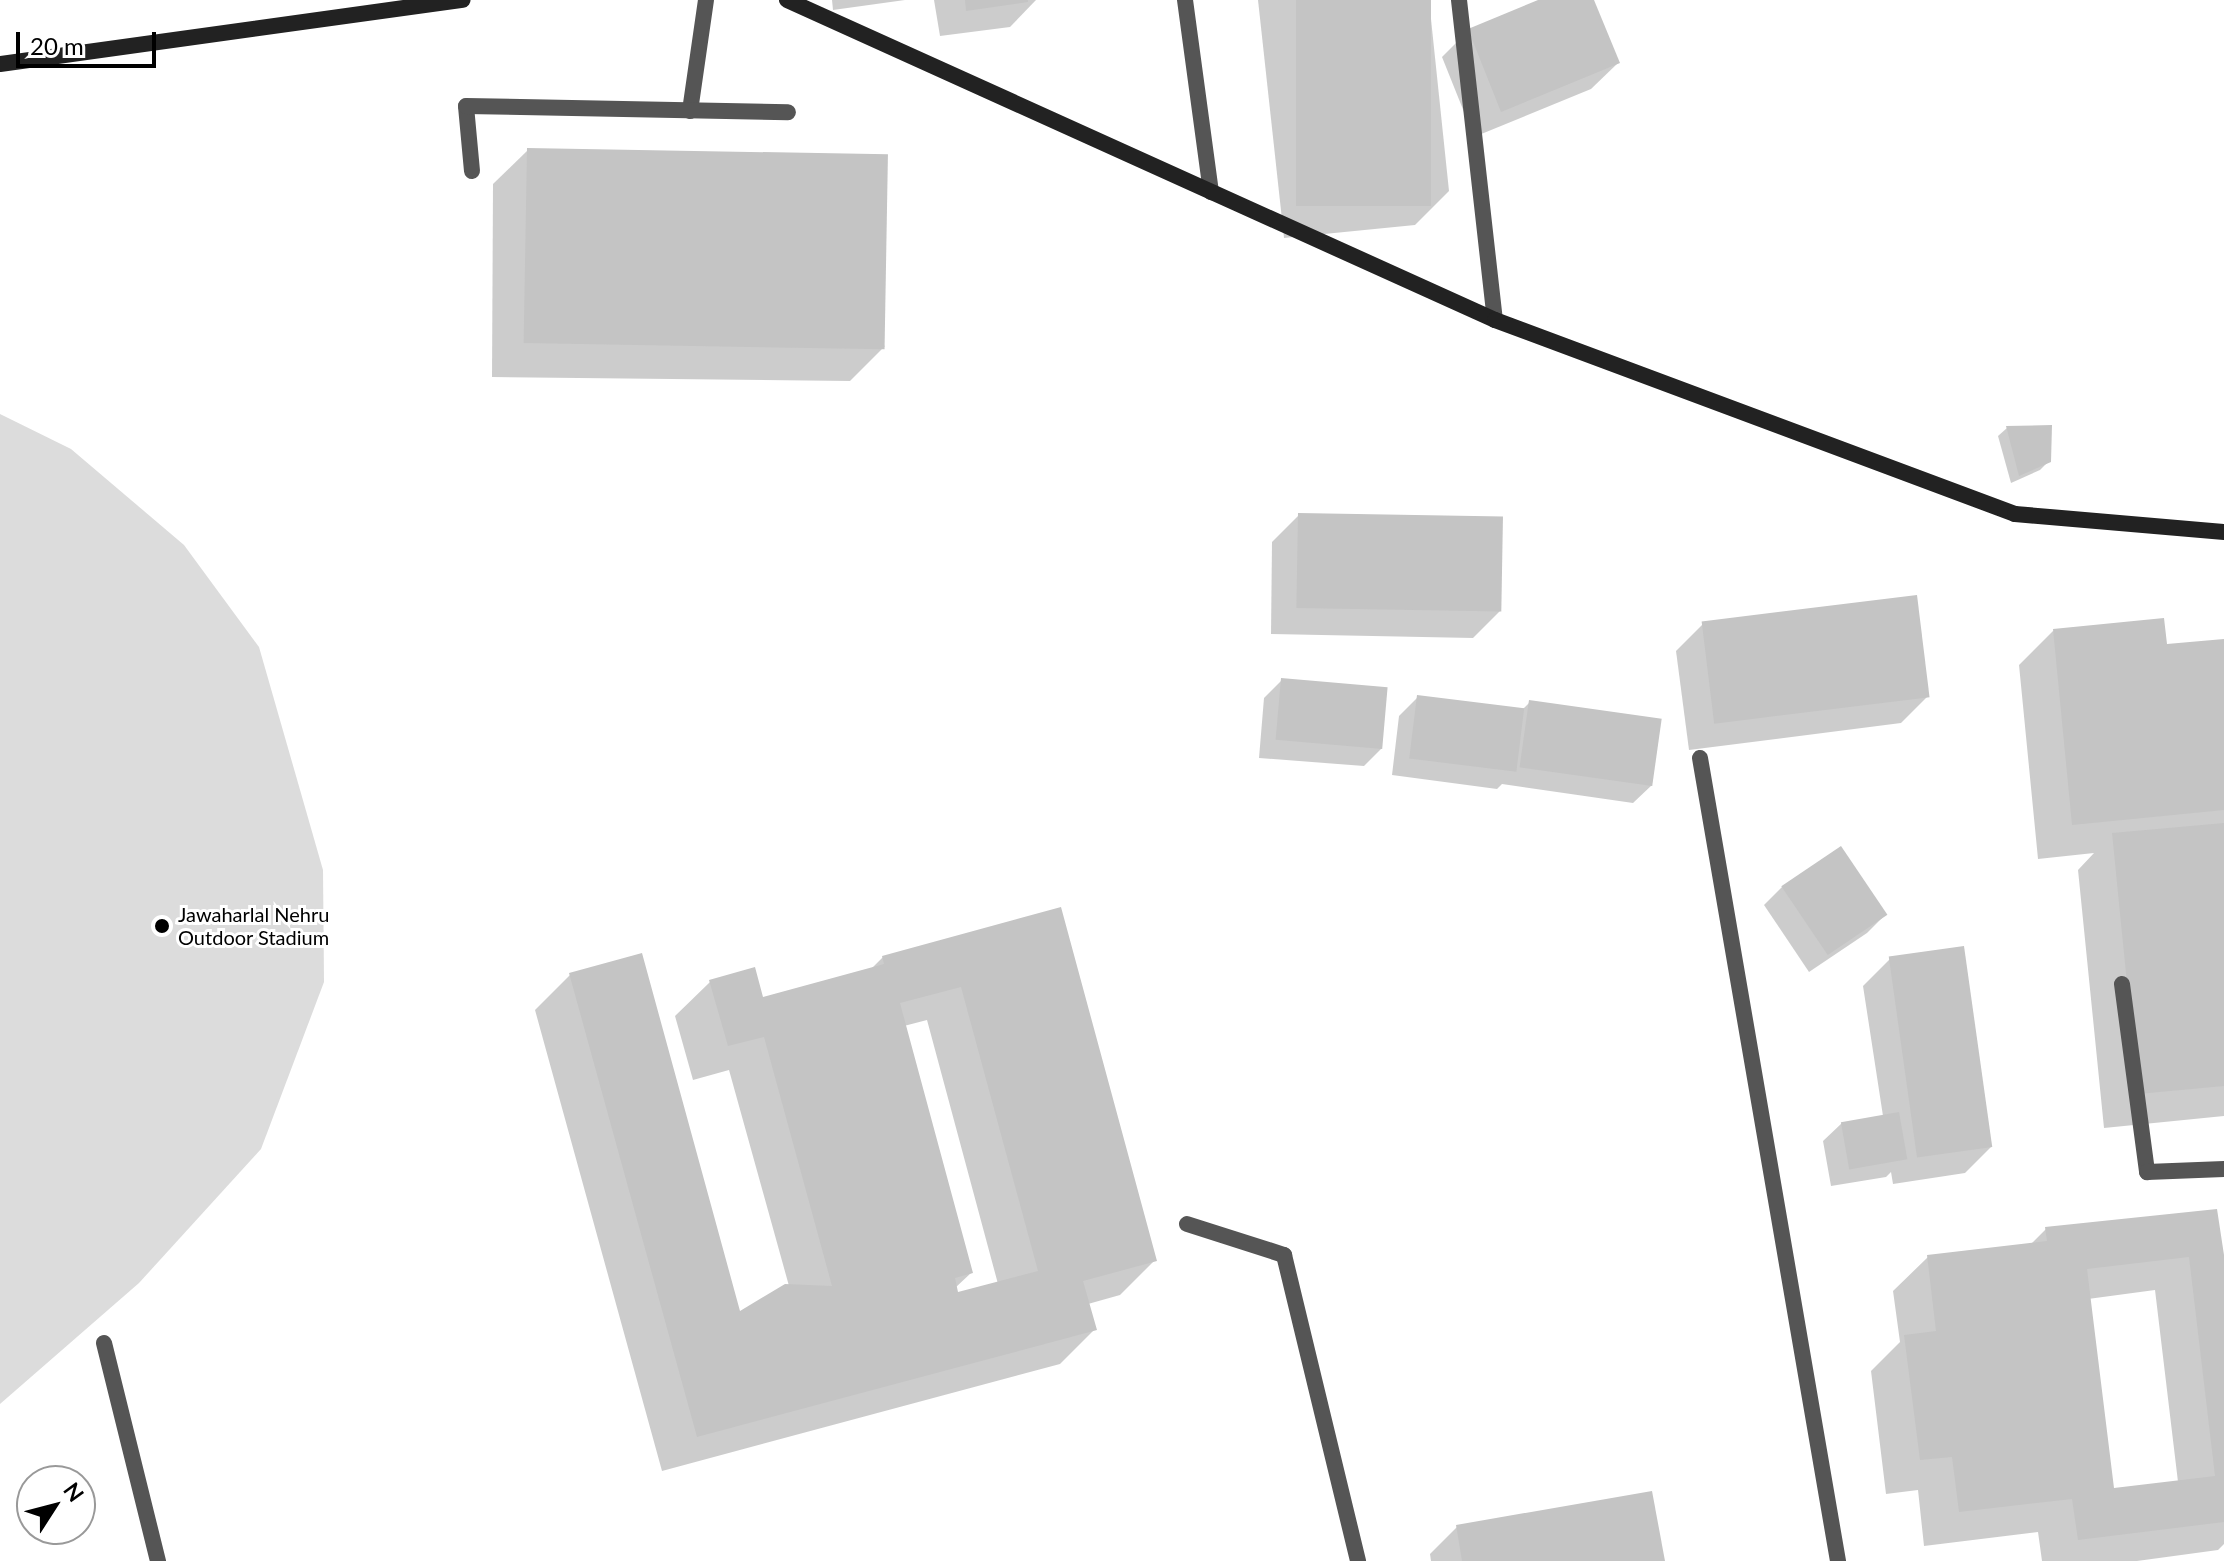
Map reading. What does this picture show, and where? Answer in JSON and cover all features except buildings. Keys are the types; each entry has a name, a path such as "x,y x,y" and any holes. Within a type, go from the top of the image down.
{"street":[{"path":"0,64 463,0"},
{"path":"690,111 706,0"},
{"path":"787,0 1495,320 2015,514 2224,532"},
{"path":"1185,0 1211,192"},
{"path":"1459,0 1495,320"},
{"path":"472,171 466,106 788,112"},
{"path":"1700,758 1838,1561"},
{"path":"2122,984 2147,1172 2224,1169"},
{"path":"1187,1224 1284,1255 1358,1561"},
{"path":"104,1343 158,1561"}],"shaded area":[{"name":"Jawaharlal Nehru Outdoor Stadium","path":"0,414 71,449 184,545 259,647 323,870 324,982 261,1149 139,1283 0,1404"}],"place":[{"name":"Jawaharlal Nehru Outdoor Stadium","path":"162,926"}]}
